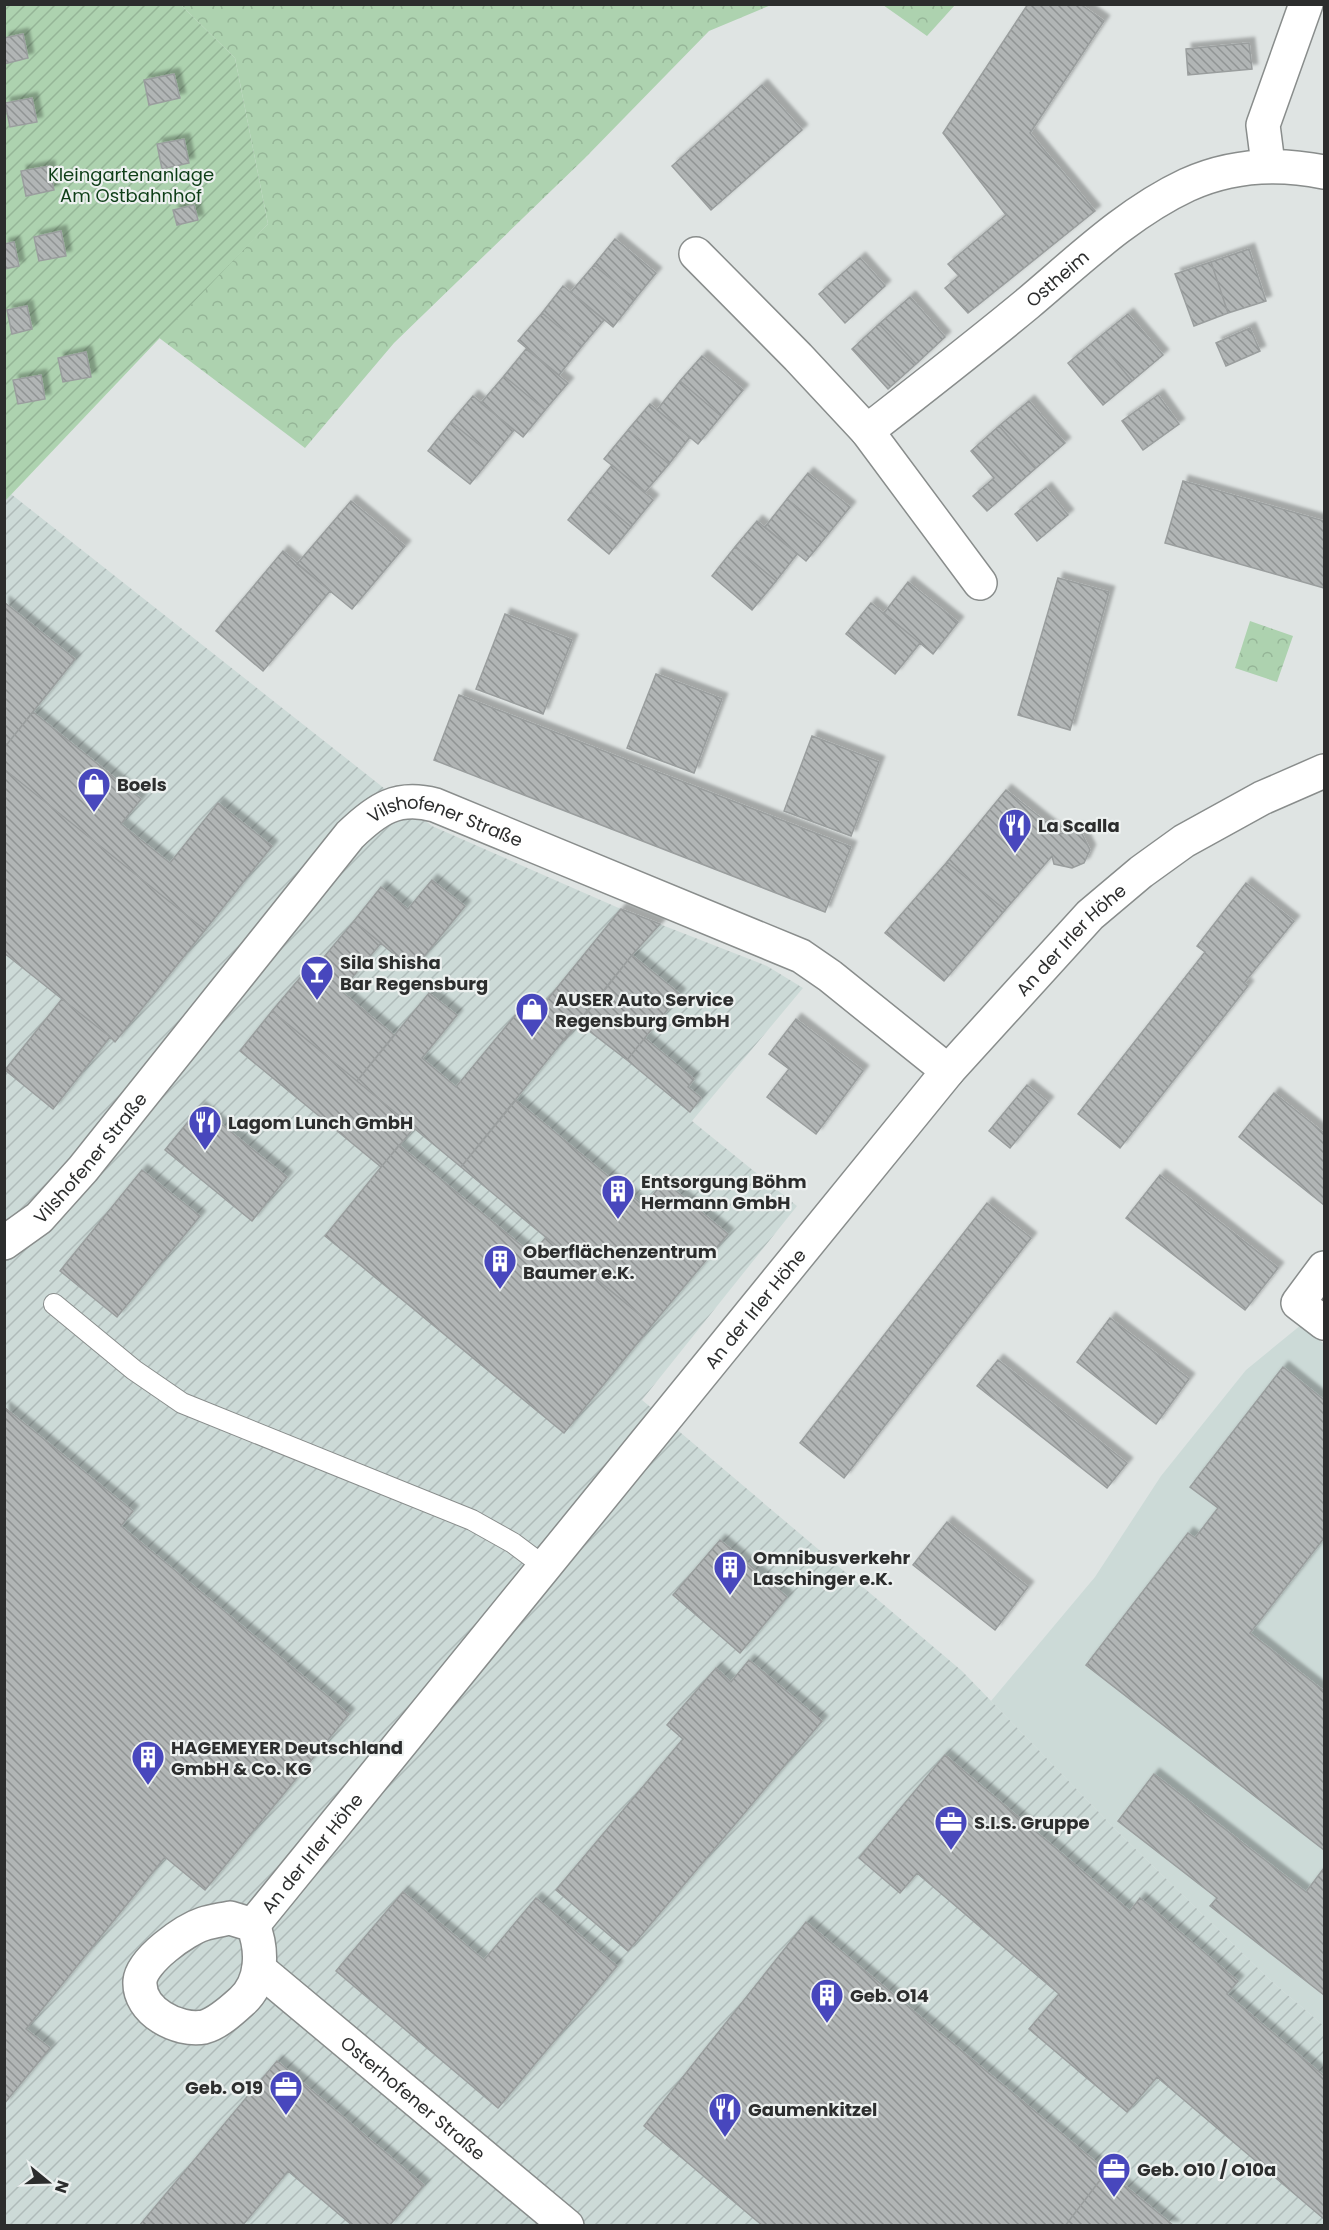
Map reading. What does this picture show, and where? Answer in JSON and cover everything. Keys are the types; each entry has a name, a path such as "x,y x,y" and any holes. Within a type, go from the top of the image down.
{"street":[{"path":"1268,164 1263,125 1306,4"},
{"name":"Ostheim","path":"867,431 980,343 1109,235 1145,210 1188,185 1221,174 1268,164 1324,172"},
{"path":"696,254 867,431 980,583"},
{"name":"An der Irler Höhe","path":"254,1925 948,1071 1090,915 1141,872 1184,841 1262,798 1324,771"},
{"name":"Vilshofener Straße","path":"4,1243 39,1218 83,1169 350,835 369,817 395,803 416,800 435,805 801,956 830,976 948,1071"},
{"path":"1324,1268 1298,1303 1324,1323"},
{"name":"An der Irler Höhe","path":"230,1918 254,1925 261,1945 259,1969 248,1996 224,2017 203,2027 180,2025 157,2015 144,1999 140,1981 149,1964 173,1940 202,1924 230,1918"},
{"name":"Osterhofener Straße","path":"259,1969 567,2226"}],"lane":[{"path":"54,1304 134,1370 182,1402 472,1520 513,1543 544,1567"}],"shaded area":[{"path":"11,494 432,826 621,909 767,966 803,988 692,1121 797,1206 642,1400 962,1671 1116,1830 1270,1980 1324,2026 1324,2225 5,2225 4,501"},
{"path":"1301,1325 1324,1344 1324,2026 1270,1980 1116,1830 991,1701 1095,1577 1161,1476 1246,1370"}],"green space":[{"path":"955,4 927,36 883,5"},
{"name":"Kleingartenanlage Am Ostbahnhof","path":"5,5 181,5 235,58 268,224 5,501"},
{"path":"181,5 771,5 709,31 584,159 394,343 305,448 158,337 268,224 235,58"},
{"path":"1250,621 1293,636 1277,682 1235,668"}],"building":[{"path":"1028,4 1080,4 1104,21 1030,133 1095,211 968,313 945,288 959,276 948,264 1006,215 943,133"},
{"path":"23,34 28,58 4,64 4,38"},
{"path":"1249,43 1252,69 1188,75 1186,49"},
{"path":"174,74 180,98 149,105 144,80"},
{"path":"762,85 802,130 711,210 672,166"},
{"path":"32,98 37,122 10,127 5,103"},
{"path":"184,139 189,163 162,169 157,144"},
{"path":"49,166 54,190 26,196 21,171"},
{"path":"194,205 198,220 177,225 173,210"},
{"path":"61,231 66,256 39,261 34,237"},
{"path":"615,239 656,273 635,299 594,265"},
{"path":"14,242 19,266 4,269 4,244"},
{"path":"1249,249 1266,301 1228,313 1211,262"},
{"path":"860,258 885,286 845,323 819,294"},
{"path":"1211,262 1228,313 1194,326 1175,274"},
{"path":"594,265 635,299 613,327 571,292"},
{"path":"563,286 604,320 582,346 542,313"},
{"path":"910,297 945,337 916,364 879,324"},
{"path":"27,306 32,329 12,334 7,310"},
{"path":"542,313 582,346 559,375 518,341"},
{"path":"1128,314 1163,355 1132,381 1097,339"},
{"path":"879,324 916,364 888,389 852,349"},
{"path":"1250,328 1260,351 1226,366 1216,343"},
{"path":"1097,339 1132,381 1103,405 1068,363"},
{"path":"526,349 568,383 545,410 504,376"},
{"path":"86,352 91,377 63,382 58,358"},
{"path":"702,356 743,390 721,416 680,381"},
{"path":"41,375 45,399 18,404 13,380"},
{"path":"504,376 545,410 523,437 481,403"},
{"path":"680,381 721,416 698,444 657,410"},
{"path":"1158,395 1179,424 1143,450 1122,421"},
{"path":"473,396 514,430 493,456 451,422"},
{"path":"1029,401 1065,443 1036,468 999,426"},
{"path":"650,404 690,437 669,464 628,430"},
{"path":"451,422 493,456 470,484 428,451"},
{"path":"999,426 1036,468 987,511 973,496 994,478 971,451"},
{"path":"628,430 669,464 645,492 604,459"},
{"path":"612,465 653,500 631,527 590,492"},
{"path":"808,473 850,507 829,533 787,499"},
{"path":"1183,481 1324,521 1324,588 1165,543"},
{"path":"1046,488 1068,515 1037,541 1015,514"},
{"path":"590,492 631,527 609,554 568,520"},
{"path":"787,499 829,533 806,561 765,527"},
{"path":"351,501 405,546 352,609 297,564"},
{"path":"757,521 797,554 776,581 735,547"},
{"path":"735,547 776,581 752,610 712,576"},
{"path":"283,551 330,591 263,671 216,631"},
{"path":"1058,578 1109,592 1070,730 1018,715"},
{"path":"908,582 958,622 933,654 884,613"},
{"path":"4,602 75,659 4,748"},
{"path":"871,603 920,643 895,674 846,634"},
{"path":"505,614 572,640 543,714 476,689"},
{"path":"656,674 722,699 694,773 627,748"},
{"path":"459,695 851,847 825,912 434,760"},
{"name":"Boels","path":"33,712 141,799 121,824 170,863 218,803 272,846 205,930 4,769 4,748"},
{"path":"812,736 879,762 851,836 784,811"},
{"path":"4,769 205,930 115,1042 110,1037 53,1109 5,1070 62,999 4,953"},
{"path":"1006,790 1061,834 1075,828 1081,832 1090,850 1084,863 1072,868 1054,864 1052,856 1005,910 947,862"},
{"path":"947,862 1005,910 944,981 885,933"},
{"path":"432,880 465,906 413,970 354,921 381,887 408,909"},
{"path":"1246,883 1294,921 1244,983 1248,986 1120,1148 1078,1114 1205,952 1197,946"},
{"path":"621,909 660,924 632,955 565,1040 535,1015"},
{"name":"AUSER Auto Service Regensburg GmbH","path":"621,909 660,924 632,955 461,1167 357,1081 429,993 457,1015 422,1058 456,1087 523,1006 535,1015"},
{"name":"Sila Shisha Bar Regensburg","path":"354,921 381,943 341,991 394,1035 357,1081 272,1011 310,966 314,969"},
{"path":"632,955 680,994 627,1060 579,1023"},
{"path":"62,999 110,1037 53,1109 5,1070"},
{"path":"272,1011 414,1128 381,1167 240,1051"},
{"path":"796,1019 863,1071 816,1134 767,1097 789,1069 769,1054"},
{"path":"645,1038 694,1079 688,1087 701,1098 690,1112 627,1060"},
{"path":"1027,1085 1048,1102 1010,1148 989,1131"},
{"path":"1274,1093 1324,1133 1324,1205 1239,1137"},
{"name":"Entsorgung Böhm Hermann GmbH","path":"516,1100 644,1206 664,1181 728,1234 652,1325 461,1167"},
{"path":"200,1107 287,1177 252,1221 165,1150"},
{"name":"Oberflächenzentrum Baumer e.K.","path":"399,1145 532,1254 546,1237 652,1325 564,1433 325,1236"},
{"path":"142,1170 200,1216 117,1317 60,1271"},
{"path":"1160,1175 1278,1268 1245,1310 1126,1218"},
{"path":"987,1203 1031,1238 844,1478 800,1443"},
{"path":"1110,1318 1189,1379 1156,1424 1077,1362"},
{"path":"998,1360 1127,1463 1107,1488 977,1386"},
{"path":"1283,1367 1324,1400 1324,1538 1250,1633 1324,1691 1324,1850 1086,1665 1188,1533 1195,1538 1218,1508 1190,1487"},
{"name":"HAGEMEYER Deutschland GmbH & Co. KG","path":"4,1407 133,1511 121,1526 349,1714 205,1890 165,1857 26,2029 50,2048 4,2104"},
{"path":"947,1522 1028,1587 995,1630 913,1565"},
{"name":"Omnibusverkehr Laschinger e.K.","path":"720,1540 787,1597 740,1653 673,1595"},
{"path":"749,1660 822,1721 628,1951 556,1890 683,1739 667,1725 716,1668 731,1682"},
{"path":"945,1755 1130,1911 1140,1898 1238,1981 1227,1994 1324,2076 1324,2219 1157,2077 1127,2112 1029,2029 1059,1994 917,1873 900,1893 859,1858"},
{"path":"1154,1774 1306,1892 1324,1868 1324,1995 1210,1906 1217,1898 1118,1821"},
{"path":"403,1892 484,1960 536,1898 617,1966 498,2108 336,1971"},
{"name":"Geb. O14","path":"806,1922 1107,2171 1065,2226 763,2226 644,2126"},
{"name":"Geb. O19","path":"277,2061 424,2185 389,2226 353,2226 288,2171 242,2226 139,2226"},
{"name":"Geb. O10 / O10a","path":"1107,2171 1174,2226 1065,2226"}],"place":[{"name":"Boels","path":"94,813"},
{"name":"La Scalla","path":"1015,854"},
{"name":"Sila Shisha Bar Regensburg","path":"317,1001"},
{"name":"AUSER Auto Service Regensburg GmbH","path":"532,1038"},
{"name":"Lagom Lunch GmbH","path":"205,1151"},
{"name":"Entsorgung Böhm Hermann GmbH","path":"618,1220"},
{"name":"Oberflächenzentrum Baumer e.K.","path":"500,1290"},
{"name":"Omnibusverkehr Laschinger e.K.","path":"730,1596"},
{"name":"HAGEMEYER Deutschland GmbH & Co. KG","path":"148,1786"},
{"name":"S.I.S. Gruppe","path":"951,1851"},
{"name":"Geb. O14","path":"827,2024"},
{"name":"Geb. O19","path":"286,2116"},
{"name":"Gaumenkitzel","path":"725,2138"},
{"name":"Geb. O10 / O10a","path":"1114,2198"}]}
